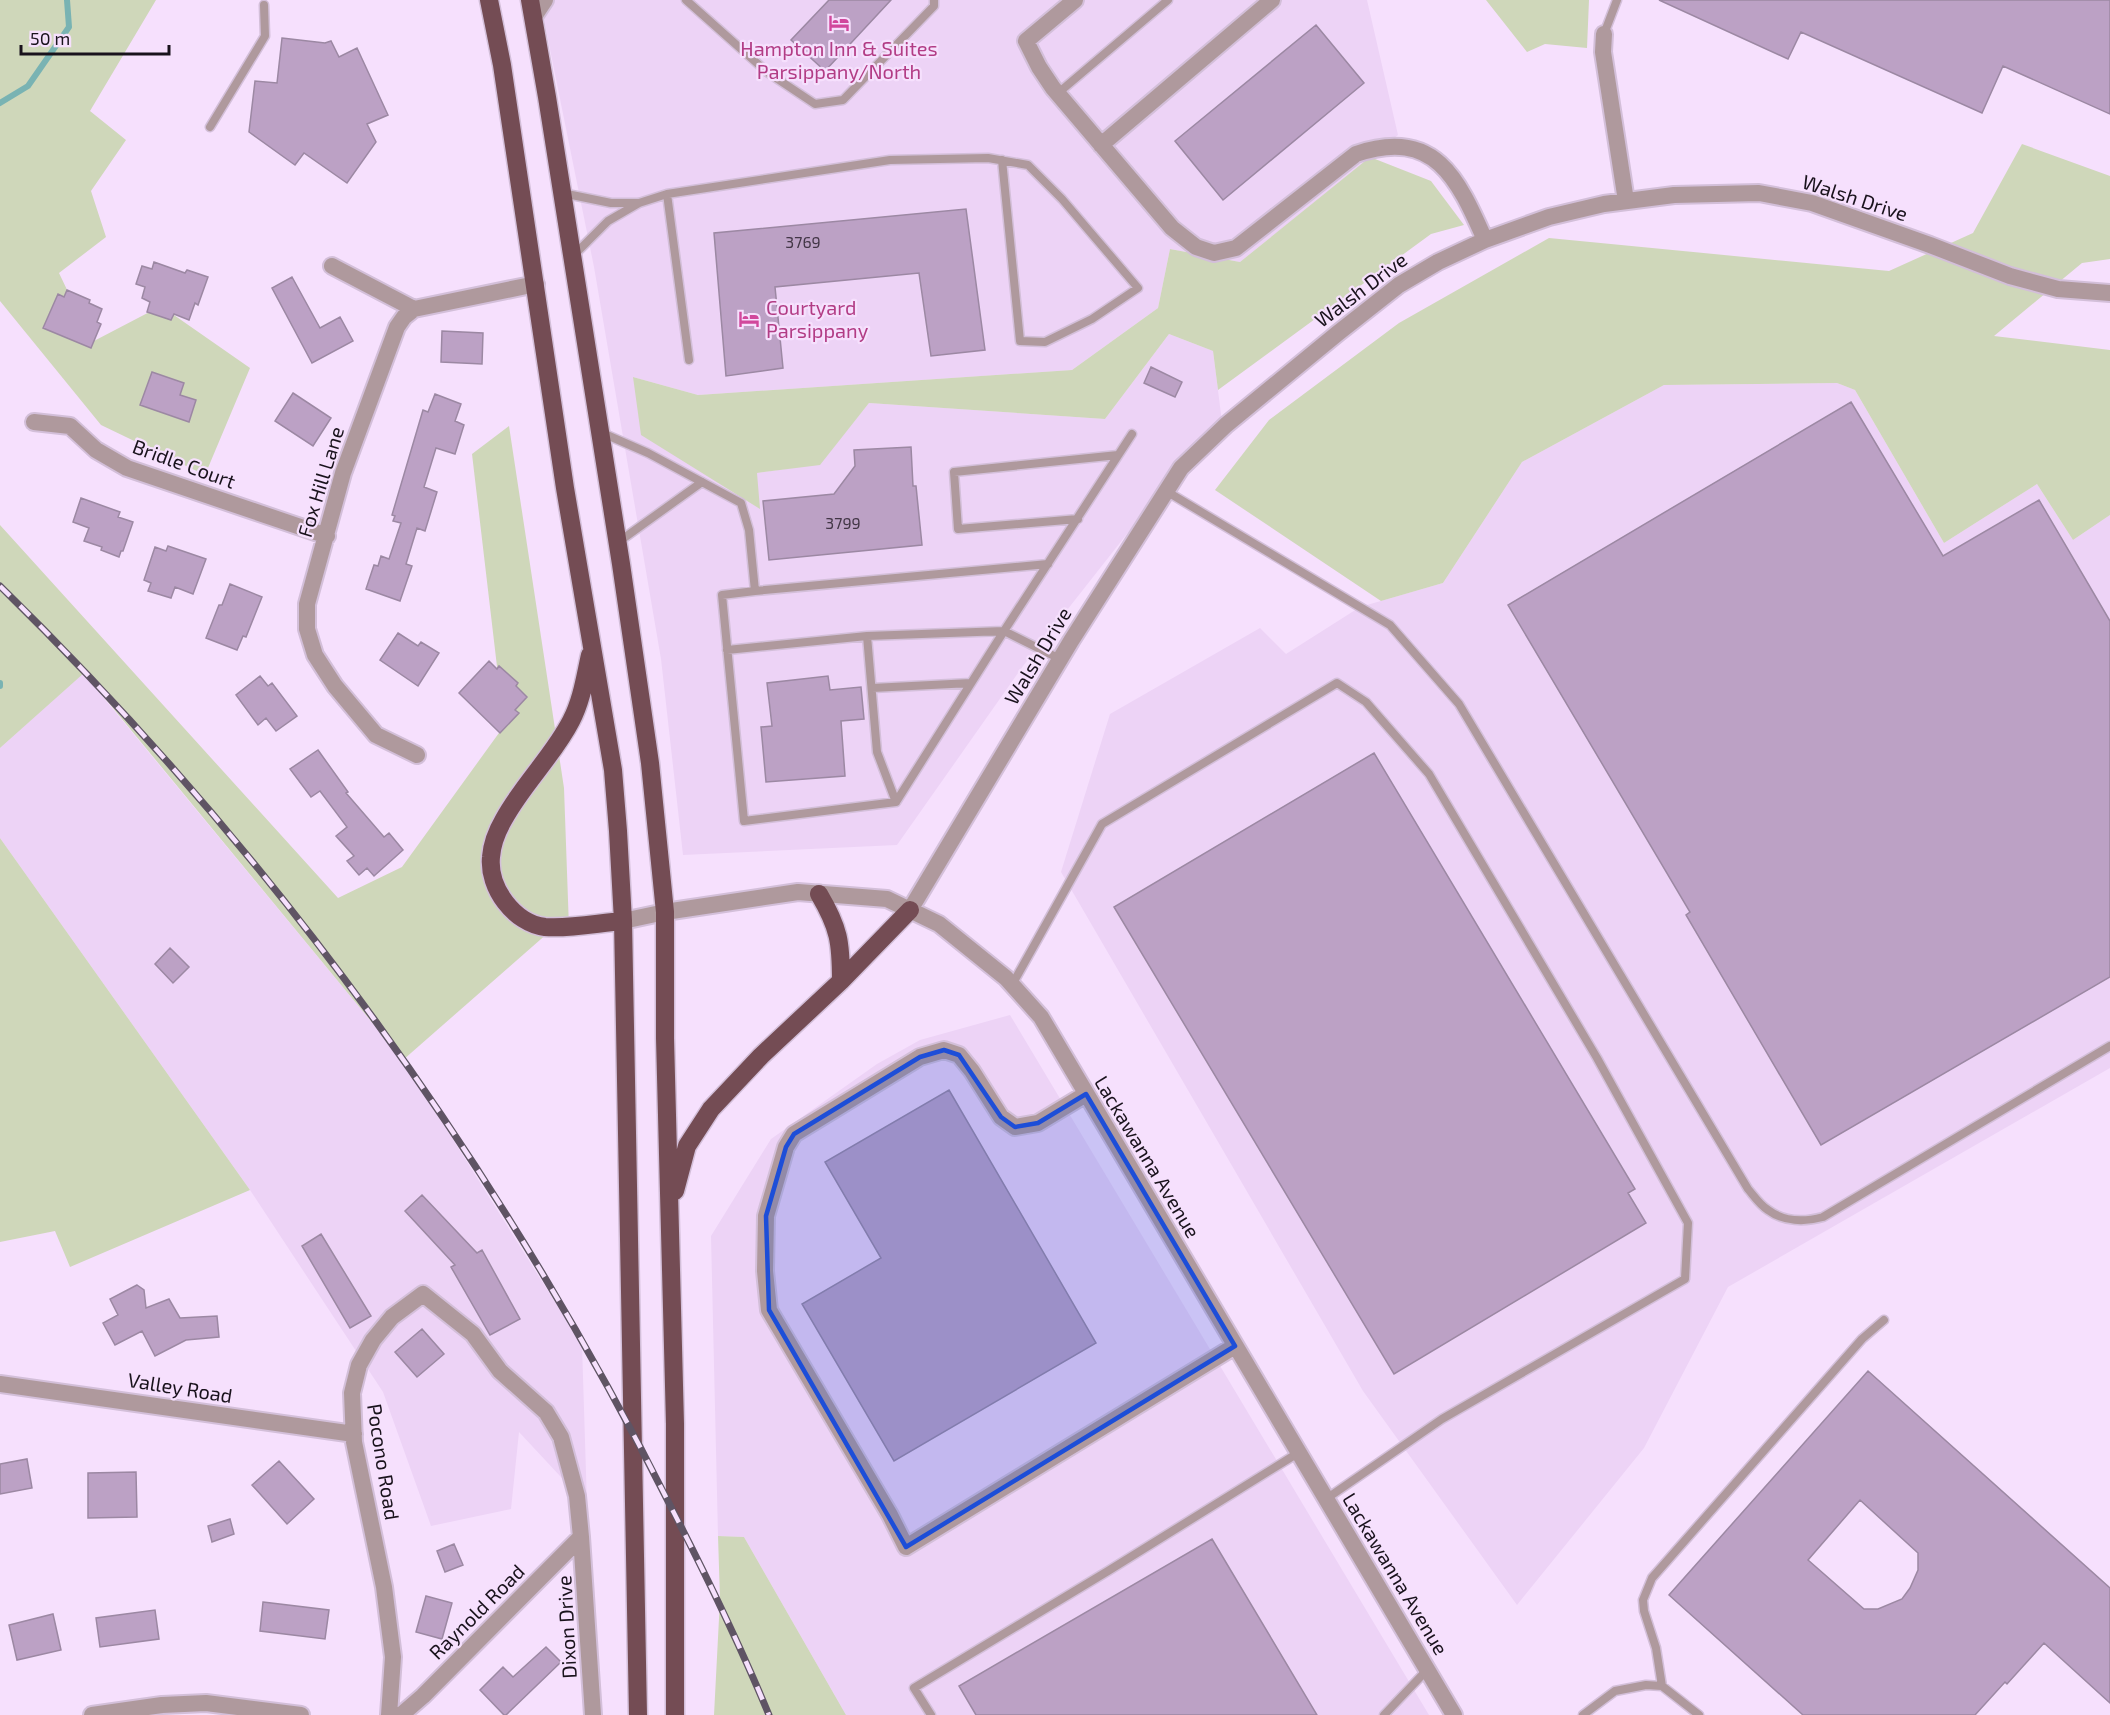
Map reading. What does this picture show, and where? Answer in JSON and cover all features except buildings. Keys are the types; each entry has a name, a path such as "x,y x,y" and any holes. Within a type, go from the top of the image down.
{"highway":[{"path":"489,0 502,65 565,488 613,770 623,921 638,1715"},
{"path":"530,0 600,432 650,763 665,912 665,1038 675,1435 675,1715"},
{"path":"592,644 582,691 572,720 505,817 494,838 490,859 499,893 517,915 529,921 544,927 623,921"},
{"path":"819,894 833,918 841,948 841,981"},
{"path":"669,1213 687,1146 711,1109 761,1056 841,981 910,910"}],"street":[{"path":"533,18 545,0"},
{"path":"1075,0 1026,41 1039,67 1057,93 1172,228 1196,247 1214,253 1236,248 1356,154 1377,146 1403,147 1430,155 1451,174 1465,195 1485,240"},
{"path":"1101,145 1272,0"},
{"path":"1604,34 1603,52 1626,201"},
{"name":"Walsh Drive","path":"910,910 1060,659 1181,468 1226,425 1382,298 1438,262 1485,240 1549,217 1604,204 1674,195 1759,193 1812,203 2010,276 2058,289 2108,295"},
{"path":"332,266 414,309 536,284"},
{"name":"Fox Hill Lane","path":"414,309 397,327 387,350 344,472 307,604 307,629 315,655 335,686 376,735 417,755"},
{"name":"Bridle Court","path":"34,422 70,426 96,450 127,468 327,536"},
{"name":"Lackawanna Avenue","path":"623,921 665,912 798,892 887,899 939,924 1012,985 1041,1017 1454,1715"},
{"path":"1086,1094 1038,1123 1015,1127 1001,1117 959,1055 944,1050 920,1057 794,1134 786,1147 766,1216 765,1271 769,1310 906,1546 1235,1346"},
{"name":"Pocono Road","path":"389,1715 393,1657 384,1587 354,1434 352,1393 359,1365 373,1340 392,1317 423,1293 473,1334 501,1371 546,1412 561,1437 577,1496 581,1537"},
{"name":"Valley Road","path":"0,1384 354,1434"},
{"name":"Raynold Road","path":"401,1715 423,1696 581,1537"},
{"name":"Dixon Drive","path":"581,1537 593,1715"},
{"path":"92,1715 162,1705 206,1703 301,1715"}],"lane":[{"path":"686,0 767,72 815,104 843,100 934,6 933,0"},
{"path":"1057,93 1168,0"},
{"path":"1604,34 1617,0"},
{"path":"210,127 265,36 264,5"},
{"path":"572,256 608,221 639,203 667,194 890,160 988,158 1002,160 1028,165 1062,199 1138,288 1092,319 1046,342 1020,341 1002,160"},
{"path":"562,193 611,202 639,203"},
{"path":"667,194 689,360"},
{"path":"600,432 648,453 741,503 748,530 755,591"},
{"path":"896,802 1132,434"},
{"path":"1078,519 958,529 954,472 1119,455"},
{"path":"617,543 702,482"},
{"path":"1166,490 1390,625 1427,665 1459,704 1748,1189 1767,1210 1789,1219 1807,1221 1823,1217 2110,1046"},
{"path":"896,802 744,821 723,595 1048,564"},
{"path":"727,650 867,636 1004,631 1060,659"},
{"path":"867,636 877,752 896,802"},
{"path":"872,688 971,683"},
{"path":"1012,985 1102,824 1337,683 1366,702 1429,774 1597,1058 1688,1223 1685,1279 1442,1419 1326,1499"},
{"path":"1662,1686 1656,1648 1644,1611 1643,1600 1652,1578 1862,1339 1884,1320"},
{"path":"931,1715 914,1688 1298,1453"},
{"path":"1384,1715 1427,1670"},
{"path":"1583,1715 1615,1691 1646,1685 1662,1686 1700,1715"}],"highlighted area":[{"path":"944,1050 959,1055 1001,1117 1015,1127 1038,1123 1086,1094 1235,1346 906,1547 769,1310 766,1216 786,1147 794,1134 920,1057"}],"shaded area":[{"path":"540,0 1367,0 1398,135 1240,262 1170,249 1158,308 1072,370 698,395 633,377 759,508 756,473 820,464 869,403 1105,419 1169,334 1213,351 1222,422 1145,511 1023,666 897,845 683,855 661,659 594,267"},
{"path":"1837,383 1855,390 1944,543 2037,484 2073,540 2110,515 2110,1068 1728,1287 1644,1448 1517,1605 1363,1391 1061,872 1110,714 1260,628 1286,654 1360,607 1443,583 1522,462 1664,385"},
{"path":"83,673 403,1060 582,1345 587,1505 519,1432 511,1509 431,1526 383,1392 250,1190 0,838 0,748"},
{"path":"1010,1015 1429,1715 846,1715 744,1537 718,1536 711,1236 771,1139 877,1064 920,1040"}],"green space":[{"path":"0,0 156,0 90,111 126,140 91,191 106,237 59,273 92,342 161,306 250,368 205,475 101,425 0,301"},
{"path":"1486,0 1589,0 1587,48 1545,44 1527,52"},
{"path":"2022,144 2110,176 2110,259 2082,263 1994,336 2110,350 2110,515 2073,540 2037,484 1944,543 1855,390 1837,383 1664,385 1522,462 1443,583 1381,601 1215,490 1269,420 1399,323 1549,238 1889,271 1973,233"},
{"path":"1370,157 1431,181 1464,225 1431,234 1218,390 1213,351 1169,334 1105,419 869,403 820,465 757,473 760,509 641,435 633,377 698,395 1072,370 1158,308 1170,249 1240,262"},
{"path":"509,426 564,788 569,928 557,925 403,1060 84,673 0,748 0,525 338,898 402,867 504,726 472,454"},
{"path":"0,838 250,1190 70,1267 55,1231 0,1242"},
{"path":"718,1536 744,1537 846,1715 714,1715 720,1599"}],"waterway":[{"path":"0,103 28,86 69,27 67,0"}],"railway":[{"path":"0,586 100,689 196,795 288,905 374,1019 456,1137 533,1258 605,1382 698,1560 769,1715"}],"place":[{"name":"Hampton Inn & Suites Parsippany/North","path":"839,23"},
{"name":"Courtyard Parsippany","path":"749,319"}]}
